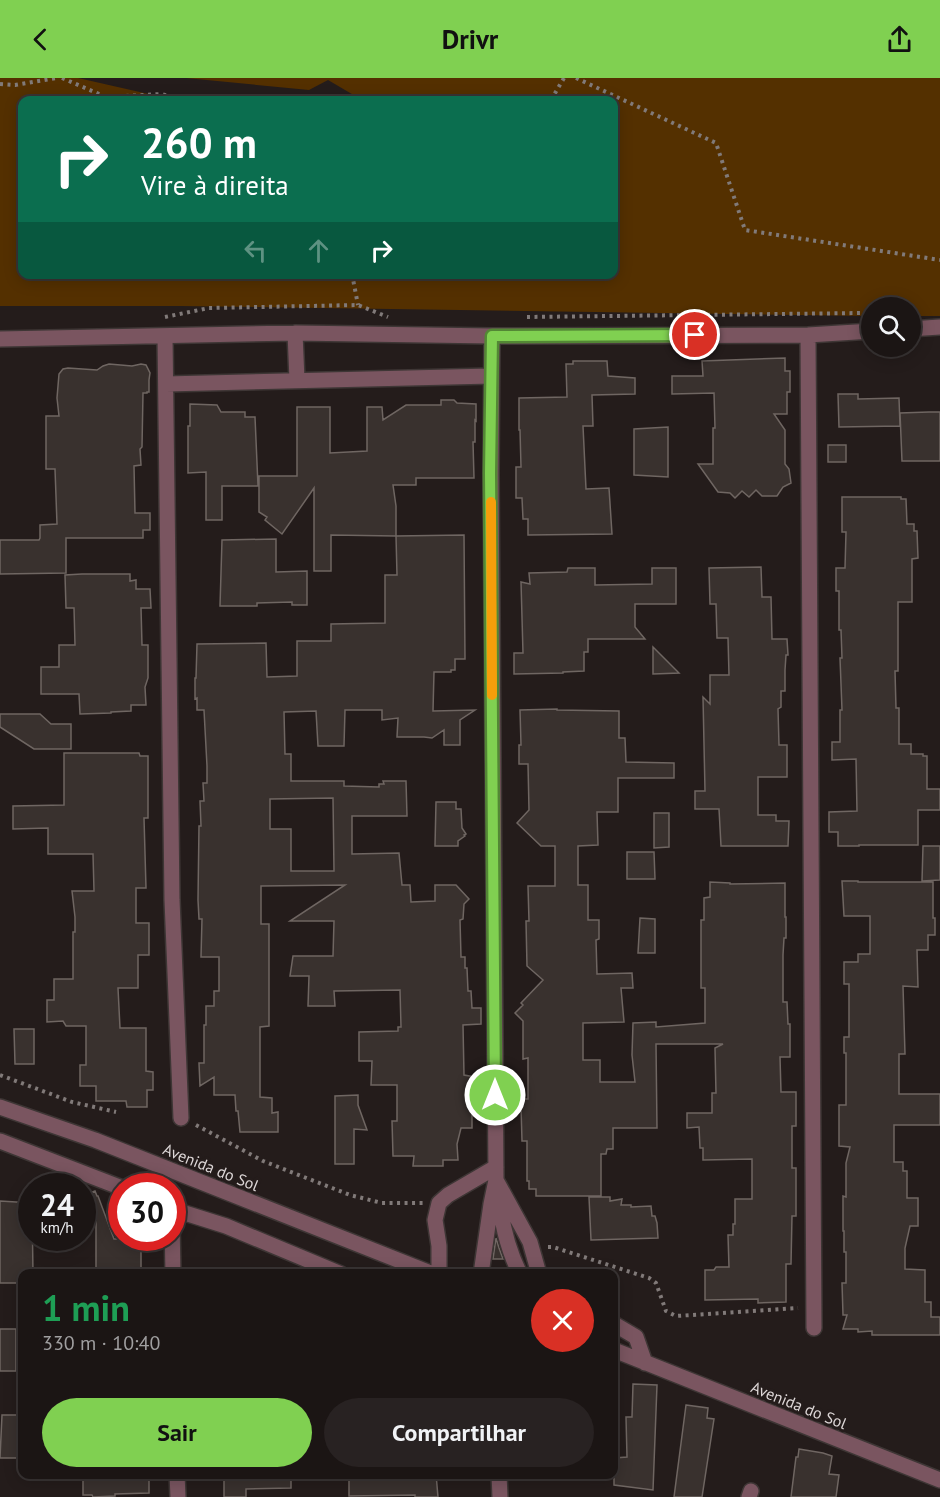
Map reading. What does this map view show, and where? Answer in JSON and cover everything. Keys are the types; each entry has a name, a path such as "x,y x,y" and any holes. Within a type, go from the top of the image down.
{"street":[{"path":"921,328 940,327"},
{"path":"0,339 295,333 492,336 808,335 861,332"},
{"path":"295,333 297,380"},
{"path":"808,335 814,1328"},
{"path":"165,336 172,900 181,1118"},
{"path":"492,336 497,1176 504,1231 518,1269"},
{"path":"166,384 491,376"},
{"name":"Avenida do Sol","path":"0,1107 95,1140 421,1269"},
{"path":"0,1141 108,1183"},
{"path":"439,1269 439,1246 435,1220 440,1203 448,1195 497,1176"},
{"path":"497,1176 532,1248 537,1269"},
{"path":"486,1269 486,1234 497,1176"},
{"path":"186,1213 226,1226 329,1269"},
{"path":"173,1251 173,1269"},
{"path":"618,1326 636,1337 645,1363 618,1362"},
{"name":"Avenida do Sol","path":"618,1352 940,1480"},
{"path":"177,1479 178,1497"},
{"path":"499,1479 500,1497"}],"path":[{"path":"0,84 15,85 60,78 104,96"},
{"path":"553,96 564,78"},
{"path":"576,78 615,96"},
{"path":"125,96 162,94 168,96"},
{"path":"618,98 716,143 745,230 940,260"},
{"path":"353,279 358,305"},
{"path":"156,320 209,308 358,305 392,318"},
{"path":"520,317 861,312"},
{"path":"0,1075 72,1102 116,1112"},
{"path":"181,1118 263,1161 350,1195 382,1203 440,1203"},
{"path":"532,1248 553,1247 649,1278 656,1283 666,1311 676,1316 814,1307"}],"shaded area":[{"path":"0,78 78,78 157,96 18,96 18,279 618,279 618,96 355,96 328,80 309,90 186,78 940,78 940,316 921,316 921,297 861,297 861,316 180,306 0,306"}],"building":[{"path":"785,358 785,371 790,371 787,414 774,414 785,430 785,464 789,469 791,483 783,487 777,496 762,496 756,490 749,497 742,491 735,498 730,493 718,492 698,464 713,464 714,393 672,394 672,376 703,376 702,361"},
{"path":"573,361 607,361 608,376 635,378 635,394 592,395 593,426 583,426 586,489 609,488 612,534 528,535 528,519 523,519 522,498 516,498 516,467 521,467 519,398 567,397 566,364 573,364"},
{"path":"109,364 146,365 150,373 149,392 143,393 141,465 134,466 135,513 150,513 150,530 143,530 143,538 66,538 66,573 0,574 0,540 39,540 40,525 57,524 55,469 46,469 46,416 59,416 57,398 59,374 63,369 68,368 97,370"},
{"path":"838,394 858,394 858,399 899,398 900,426 839,427"},
{"path":"441,400 476,404 475,442 473,442 474,478 416,478 416,485 393,485 396,536 331,535 331,571 314,571 314,488 282,534 265,520 267,517 259,512 259,476 297,476 297,407 330,407 330,453 367,451 367,407 382,407 383,420 406,405 441,405"},
{"path":"190,404 217,405 221,412 245,412 245,417 255,417 258,486 222,486 222,520 206,520 206,472 188,473"},
{"path":"940,412 940,461 902,461 900,413"},
{"path":"668,427 668,477 634,475 634,429"},
{"path":"828,445 846,445 846,462 828,462"},
{"path":"842,497 901,497 901,499 906,499 907,524 914,524 914,531 917,531 918,558 912,559 912,602 898,602 898,671 895,671 896,708 899,708 899,744 911,744 911,754 927,756 927,789 940,789 940,810 918,810 918,845 838,846 838,832 829,832 829,812 857,811 856,759 832,760 832,742 840,742 840,710 842,710 841,630 839,630 839,591 836,591 836,568 845,568 846,532 842,532"},
{"path":"464,535 465,659 455,659 455,670 451,672 434,672 433,711 475,710 460,720 460,745 444,745 444,730 432,738 397,737 398,718 382,720 382,710 345,710 344,746 318,746 316,711 284,712 285,754 291,754 291,781 344,781 344,786 379,787 379,784 384,784 383,781 406,781 407,816 352,816 352,854 399,853 402,885 410,885 411,902 435,901 435,885 456,885 469,899 464,904 463,919 460,920 461,957 465,957 472,1008 481,1008 481,1024 463,1025 464,1075 475,1077 472,1128 461,1128 457,1144 458,1160 443,1160 443,1166 413,1166 414,1156 393,1156 392,1121 397,1121 397,1085 371,1085 372,1061 359,1061 359,1032 398,1031 398,1027 401,1027 400,990 334,991 335,1006 308,1006 309,976 290,976 293,956 333,956 334,921 290,921 345,885 261,886 261,924 269,924 269,1026 260,1027 260,1097 272,1098 272,1113 278,1112 278,1132 240,1132 235,1095 214,1095 214,1077 200,1086 199,1063 204,1063 206,1006 214,1006 214,991 219,991 219,957 201,957 202,919 199,919 198,900 199,826 201,826 200,801 204,801 203,783 207,783 207,766 204,710 197,710 197,698 195,699 197,644 266,643 267,677 297,676 297,641 331,641 331,624 385,623 385,575 397,575 396,536","holes":["333,798 334,871 291,871 291,829 270,829 270,799"]},
{"path":"276,539 276,572 307,571 307,605 292,605 292,602 257,603 257,606 220,606 222,540"},
{"path":"761,567 762,597 771,597 772,639 787,639 785,691 781,691 781,707 778,709 779,745 787,745 787,777 758,777 758,815 776,815 776,821 789,821 788,846 721,846 719,809 695,809 695,791 705,791 703,697 710,704 710,675 729,675 728,638 717,638 716,604 710,604 709,568"},
{"path":"568,568 595,568 595,585 652,584 652,568 676,568 676,604 635,604 635,627 645,639 588,639 588,652 584,652 584,671 514,674 514,653 523,653 521,582 530,584 529,573 567,572"},
{"path":"130,574 130,581 136,580 136,589 150,589 151,608 141,608 142,645 148,645 146,705 131,705 131,711 80,714 79,694 41,694 41,667 59,667 59,645 75,645 74,608 66,608 65,575"},
{"path":"653,647 679,673 653,674"},
{"path":"520,710 619,711 619,738 625,738 626,762 674,763 674,778 618,778 618,812 597,812 598,845 578,846 578,885 588,885 588,920 599,920 599,939 596,940 597,974 632,973 633,988 621,988 624,1022 583,1023 583,1060 600,1060 600,1082 635,1082 632,1055 633,1023 656,1022 656,1027 705,1023 705,988 701,988 701,920 704,920 704,898 710,897 710,882 785,883 786,938 784,938 783,955 783,1002 787,1002 788,1024 790,1024 790,1057 780,1057 781,1092 796,1092 796,1126 792,1126 792,1168 796,1168 796,1216 792,1216 791,1264 786,1264 786,1302 758,1303 758,1299 705,1300 705,1270 729,1267 728,1235 733,1235 735,1199 752,1199 752,1159 703,1160 699,1127 687,1128 687,1113 712,1113 712,1093 716,1093 715,1048 723,1044 656,1044 657,1128 613,1128 613,1149 607,1149 606,1154 601,1154 601,1196 536,1196 536,1189 529,1189 527,1141 522,1141 521,1107 521,1099 528,1099 528,1058 523,1059 523,1021 515,1013 523,1005 521,1003 543,980 527,966 528,886 555,886 555,846 541,846 517,823 529,810 528,764 519,764"},
{"path":"0,714 40,714 51,724 71,724 71,749 34,749 0,727"},
{"path":"64,753 139,753 140,756 148,756 148,818 144,818 146,888 136,888 136,923 149,923 149,955 138,955 138,988 118,988 120,1028 146,1028 146,1071 153,1072 153,1090 147,1090 147,1107 127,1107 126,1101 96,1101 96,1086 80,1086 80,1065 86,1065 86,1026 66,1026 63,1021 47,1022 47,1000 54,1000 54,979 73,979 75,917 72,891 94,891 93,854 48,854 48,828 13,829 13,806 64,805"},
{"path":"436,802 456,802 456,809 461,809 462,828 466,834 458,841 458,846 435,846"},
{"path":"654,813 669,813 669,847 654,848"},
{"path":"923,846 940,846 940,880 922,881"},
{"path":"627,852 654,852 655,879 627,879"},
{"path":"842,881 933,882 935,935 928,935 928,950 917,950 918,987 903,986 905,1054 899,1054 899,1094 940,1094 940,1125 894,1125 894,1162 903,1162 903,1171 907,1171 907,1198 918,1198 918,1226 910,1226 905,1248 905,1269 925,1270 925,1302 931,1302 931,1317 940,1317 940,1335 872,1335 872,1331 858,1332 858,1329 843,1329 847,1315 843,1315 842,1283 846,1283 846,1252 844,1252 843,1196 846,1197 846,1163 850,1147 839,1146 839,1105 846,1105 844,1037 849,1037 849,984 844,984 844,962 858,962 858,954 870,954 870,916 844,916"},
{"path":"640,918 655,919 655,953 638,953"},
{"path":"14,1029 34,1029 34,1064 15,1064"},
{"path":"358,1095 358,1105 367,1130 354,1129 354,1164 335,1164 335,1096"},
{"path":"96,1194 108,1223 108,1251 141,1251 141,1269 96,1269"},
{"path":"589,1197 610,1197 610,1201 622,1199 621,1205 631,1205 631,1207 651,1206 652,1216 655,1216 657,1223 658,1238 591,1240"},
{"path":"0,1201 18,1202 18,1251 33,1251 33,1269 18,1269 18,1283 0,1283"},
{"path":"496,1238 499,1248 503,1259 493,1259"},
{"path":"0,1329 16,1329 16,1371 0,1371"},
{"path":"633,1384 657,1385 653,1490 614,1485 614,1479 618,1479 618,1458 627,1457 626,1417 632,1417"},
{"path":"686,1405 708,1408 707,1418 714,1419 702,1497 674,1497"},
{"path":"2,1415 17,1415 18,1458 0,1458"},
{"path":"799,1449 832,1456 829,1474 839,1475 836,1497 791,1497"},
{"path":"83,1479 149,1479 149,1493 93,1497 83,1495"},
{"path":"224,1479 291,1479 291,1488 246,1489 246,1497 224,1497"},
{"path":"349,1479 436,1479 438,1497 349,1496"}],"slow traffic":[{"path":"491,502 492,695"}],"route":[{"path":"495,1095 490,473 492,336 695,335"}]}
